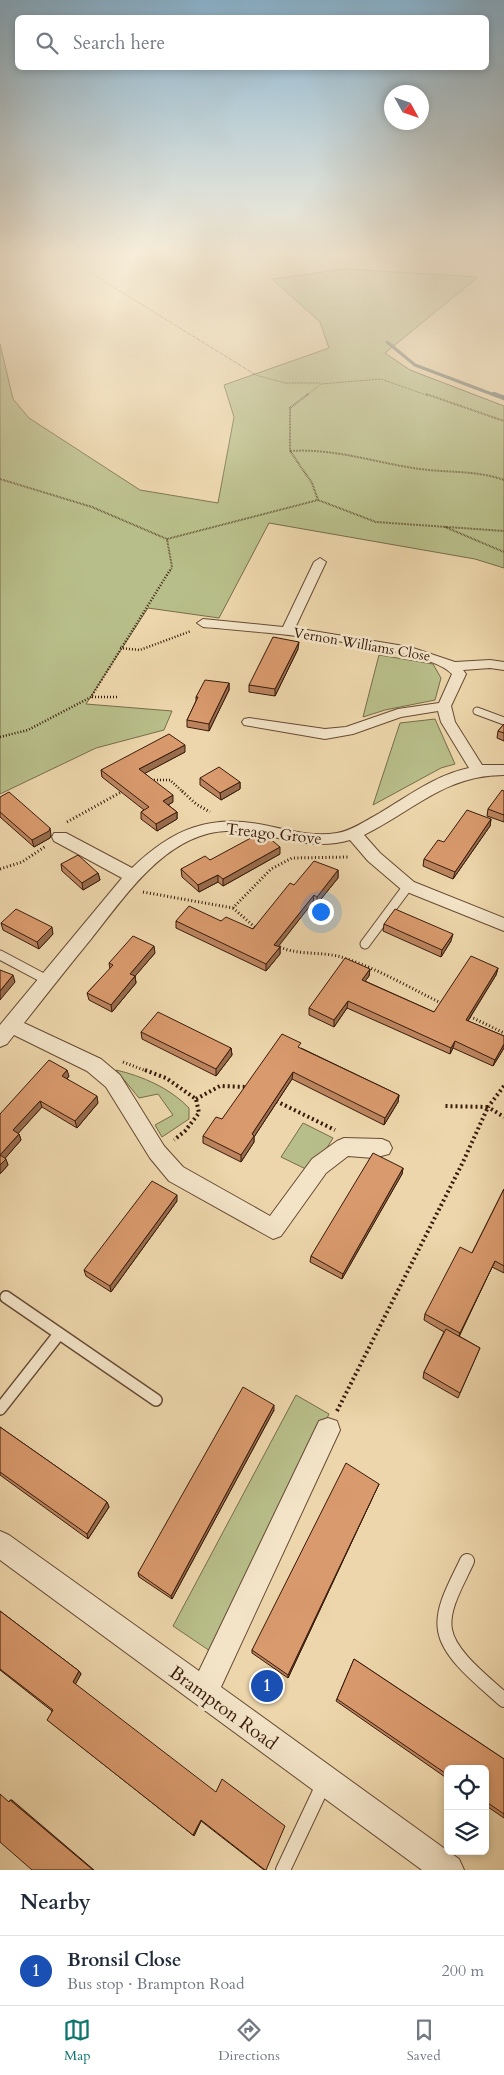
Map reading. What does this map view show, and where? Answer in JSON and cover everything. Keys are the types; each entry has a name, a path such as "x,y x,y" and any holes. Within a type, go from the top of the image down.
{"street":[{"name":"Vernon Williams Close","path":"320,562 287,631 381,645 438,658 455,666"},
{"path":"207,623 287,631"},
{"path":"478,770 448,722 444,706 459,674 455,666 490,664 504,666"},
{"path":"249,722 325,734 336,734 398,713 444,706"},
{"name":"Treago Grove","path":"6,1032 128,882 164,850 193,832 232,826 321,840 353,834 447,780 478,770 504,770"},
{"path":"353,834 374,857 408,886 504,925"},
{"path":"60,837 128,882"},
{"path":"6,1032 94,1065 113,1081 128,1102 157,1152 176,1174 274,1230 320,1166 344,1147 378,1149"},
{"path":"204,1691 328,1430"},
{"name":"Brampton Road","path":"0,1544 448,1870"}],"lane":[{"path":"477,711 504,720"},
{"path":"365,944 408,886"},
{"path":"0,955 47,980"},
{"path":"6,1297 156,1400"},
{"path":"0,1409 60,1334"},
{"path":"466,1560 450,1600 445,1631 459,1657 504,1700"},
{"path":"283,1870 325,1781"}],"path":[{"path":"206,343 256,374 285,383 321,384 381,379 504,421"},
{"path":"318,500 312,484 290,452 290,408 321,384"},
{"path":"290,452 312,449 376,458 413,468 461,470 504,480"},
{"path":"0,479 92,507 167,539 318,500 376,522 504,531"},
{"path":"442,526 504,552"},
{"path":"91,697 172,567 167,539"},
{"path":"120,648 140,650 207,623"},
{"path":"0,737 28,730 91,697 119,697"},
{"path":"142,780 170,780 196,804 232,826"},
{"path":"0,869 22,862 60,837 52,831 126,789"},
{"path":"233,908 271,869 292,858 374,857"},
{"path":"128,882 233,908 261,932"},
{"path":"276,944 283,950 324,952 354,961 451,1008"},
{"path":"460,1012 504,1033"},
{"path":"116,1059 166,1078 196,1099 199,1113 185,1131 157,1152"},
{"path":"196,1099 220,1086 246,1086 254,1090"},
{"path":"328,1430 459,1171 488,1108 504,1086"},
{"path":"270,1098 378,1149"},
{"path":"443,1106 488,1108 504,1117"}],"green space":[{"path":"327,343 397,343 385,353 410,370 504,406 504,568 475,559 269,523 219,618 148,608 86,704 172,711 164,730 96,748 0,794 0,344 13,399 29,418 140,490 218,503 234,417 224,385 329,348"},
{"path":"379,655 433,664 441,678 435,700 385,710 363,717"},
{"path":"435,719 455,764 441,768 373,805 400,723"},
{"path":"116,1070 146,1079 173,1094 189,1108 189,1119 162,1137 155,1125 173,1115 158,1094 139,1098"},
{"path":"303,1123 333,1138 312,1172 281,1157"},
{"path":"296,1395 329,1414 210,1651 173,1626"}],"building":[{"path":"273,637 299,642 275,689 249,685"},
{"path":"205,680 229,683 209,724 187,720"},
{"path":"504,724 504,733 498,731"},
{"path":"169,734 185,745 139,769 173,795 163,801 177,812 156,824 141,812 149,807 101,770"},
{"path":"219,767 240,782 220,793 200,778"},
{"path":"502,790 504,791 504,815 488,809"},
{"path":"9,792 50,828 49,831 32,840 0,812 0,797"},
{"path":"467,810 491,819 455,872 424,859 438,840 444,842"},
{"path":"262,832 280,847 223,879 218,875 198,885 181,869 205,856 210,860"},
{"path":"78,855 98,873 82,883 61,864"},
{"path":"314,861 338,870 317,897 314,895 274,945 280,947 266,964 176,921 189,906 221,921 226,917 253,929 290,883 294,885"},
{"path":"16,909 52,927 37,942 1,923"},
{"path":"395,909 453,934 442,950 384,924"},
{"path":"133,936 154,946 130,974 135,976 111,1005 87,993 113,965 109,963"},
{"path":"471,956 498,968 466,1020 504,1036 504,1044 495,1060 455,1041 451,1048 348,1001 334,1020 309,1008 345,958 370,969 362,980 434,1012"},
{"path":"0,970 13,975 0,991"},
{"path":"158,1012 231,1048 216,1069 141,1032"},
{"path":"282,1034 301,1043 298,1047 399,1095 385,1118 293,1072 252,1134 254,1136 241,1155 203,1136 216,1117 222,1119"},
{"path":"49,1060 67,1070 62,1076 97,1096 75,1121 40,1101 13,1130 19,1134 0,1155 0,1114"},
{"path":"373,1153 403,1168 343,1274 311,1256"},
{"path":"0,1155 6,1159 0,1165"},
{"path":"152,1181 177,1195 110,1286 84,1270"},
{"path":"504,1189 504,1266 495,1261 460,1333 425,1314 460,1247 472,1253"},
{"path":"446,1329 480,1348 460,1393 424,1372"},
{"path":"243,1387 274,1405 171,1596 138,1573"},
{"path":"0,1427 107,1502 87,1534 0,1472"},
{"path":"346,1463 379,1484 288,1675 252,1650"},
{"path":"0,1611 79,1671 73,1682 216,1792 222,1779 285,1826 266,1870 201,1820 193,1835 47,1720 53,1710 0,1669"},
{"path":"354,1659 504,1759 504,1814 489,1804 489,1765 444,1765 444,1772 337,1699"},
{"path":"0,1794 9,1802 10,1800 93,1870 32,1870 0,1842"}],"waterway":[{"path":"389,343 415,365 497,396"},
{"path":"494,394 504,398"}],"place":[{"name":"Bronsil Close","path":"267,1686"}]}
